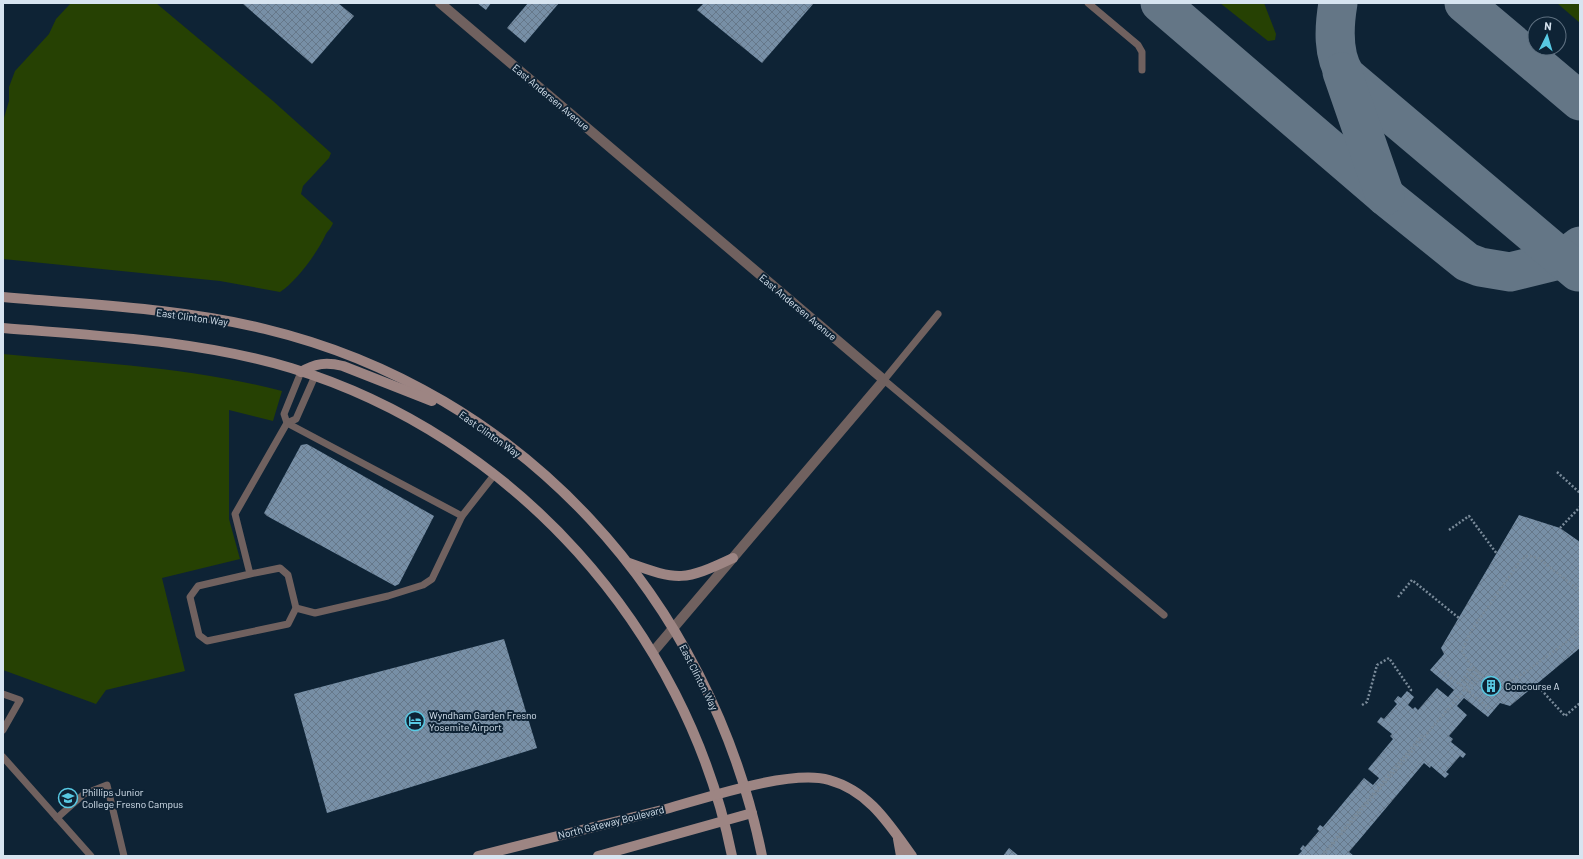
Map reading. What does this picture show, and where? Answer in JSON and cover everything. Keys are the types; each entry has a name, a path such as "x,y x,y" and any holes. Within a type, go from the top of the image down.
{"main road":[{"name":"East Clinton Way","path":"3,297 179,314 265,329 358,360 408,383 456,410 509,447 552,482 584,514 628,563 654,597 698,671 720,717 752,813 762,856"},
{"path":"3,328 127,339 220,351 315,376 362,394 410,418 442,437 495,474 543,515 588,562 623,606 653,652 693,730 716,795 732,856"},
{"path":"301,372 312,365 328,363 343,366 456,410"},
{"path":"628,563 663,575 681,577 701,574 733,558"},
{"name":"North Gateway Boulevard","path":"478,856 716,795 797,777 828,780 855,791 878,810 912,856"},
{"path":"598,856 752,813"},
{"path":"897,836 901,856"}],"street":[{"name":"East Andersen Avenue","path":"440,3 884,380"},
{"path":"653,652 884,380"}],"lane":[{"path":"1088,3 1138,45 1142,52 1142,70"},
{"path":"938,314 884,380 1164,615"},
{"path":"301,372 284,414 287,423 462,516"},
{"path":"250,574 234,514 287,423 296,418 315,376"},
{"path":"296,608 315,613 388,596 424,585 432,579 462,516 495,474"},
{"path":"280,568 288,574 296,608 288,624 207,641 199,635 190,597 198,586 250,574 280,568"},
{"path":"3,694 20,700 3,730"},
{"path":"3,757 91,856"},
{"path":"58,818 84,794 107,785 124,856"}],"path":[{"path":"1557,472 1580,494"},
{"path":"1560,528 1580,507"},
{"path":"1449,530 1469,516 1497,554"},
{"path":"1580,591 1537,557 1528,556 1521,560 1471,631 1462,651 1468,663 1492,682 1502,686 1524,673 1580,632"},
{"path":"1398,597 1412,580 1459,618"},
{"path":"1362,705 1367,702 1377,664 1389,658 1411,690 1409,693"},
{"path":"1466,687 1463,680 1467,675 1470,670 1468,669 1471,671 1478,671"},
{"path":"1441,670 1466,687 1489,708"},
{"path":"1322,856 1478,671"},
{"path":"1466,687 1478,671"},
{"path":"1536,684 1565,716 1580,703"},
{"path":"1322,856 1422,735"}],"green space":[{"path":"71,3 156,3 273,101 331,153 329,158 303,186 301,194 333,223 311,259 293,281 280,292 220,281 3,259 3,121 9,101 9,87 15,71 49,34 56,19"},
{"path":"1220,3 1264,3 1276,34 1275,40 1268,41"},
{"path":"1557,3 1580,3 1580,23"},
{"path":"3,354 178,371 213,376 282,391 273,421 229,410 229,519 240,559 162,578 185,671 106,690 96,704 3,670"}],"building":[{"path":"242,3 338,3 354,16 312,64"},
{"path":"477,3 491,3 486,10"},
{"path":"528,3 559,3 525,43 507,28"},
{"path":"704,3 814,3 762,63 697,10"},
{"path":"307,444 434,516 399,584 395,586 264,513 301,445"},
{"name":"Concourse A","path":"1519,515 1560,528 1580,542 1580,648 1510,706 1500,703 1488,717 1464,698 1457,706 1467,715 1449,736 1453,739 1451,742 1466,754 1463,758 1460,756 1446,772 1449,774 1445,778 1431,766 1430,768 1424,763 1349,852 1354,856 1297,856 1302,851 1300,849 1303,845 1305,847 1319,831 1317,829 1320,825 1323,827 1364,778 1373,785 1379,778 1368,769 1393,739 1390,736 1392,734 1377,722 1381,717 1384,719 1397,704 1394,701 1398,696 1401,698 1407,691 1414,697 1408,705 1413,709 1415,707 1418,710 1437,688 1448,697 1454,690 1430,670 1444,654 1441,648"},
{"name":"Wyndham Garden Fresno Yosemite Airport","path":"504,639 537,748 327,813 294,694"},
{"path":"1009,848 1019,856 1003,856"}],"taxiway":[{"path":"1160,3 1385,196 1467,262 1480,267 1510,272 1563,259 1580,246"},
{"path":"1338,3 1335,41 1338,59 1346,76 1578,272"},
{"path":"1464,3 1580,101"},
{"path":"1342,72 1385,196"}],"place":[{"name":"Concourse A","path":"1491,686"},
{"name":"Wyndham Garden Fresno Yosemite Airport","path":"415,721"},
{"name":"Phillips Junior College Fresno Campus","path":"68,798"}]}
